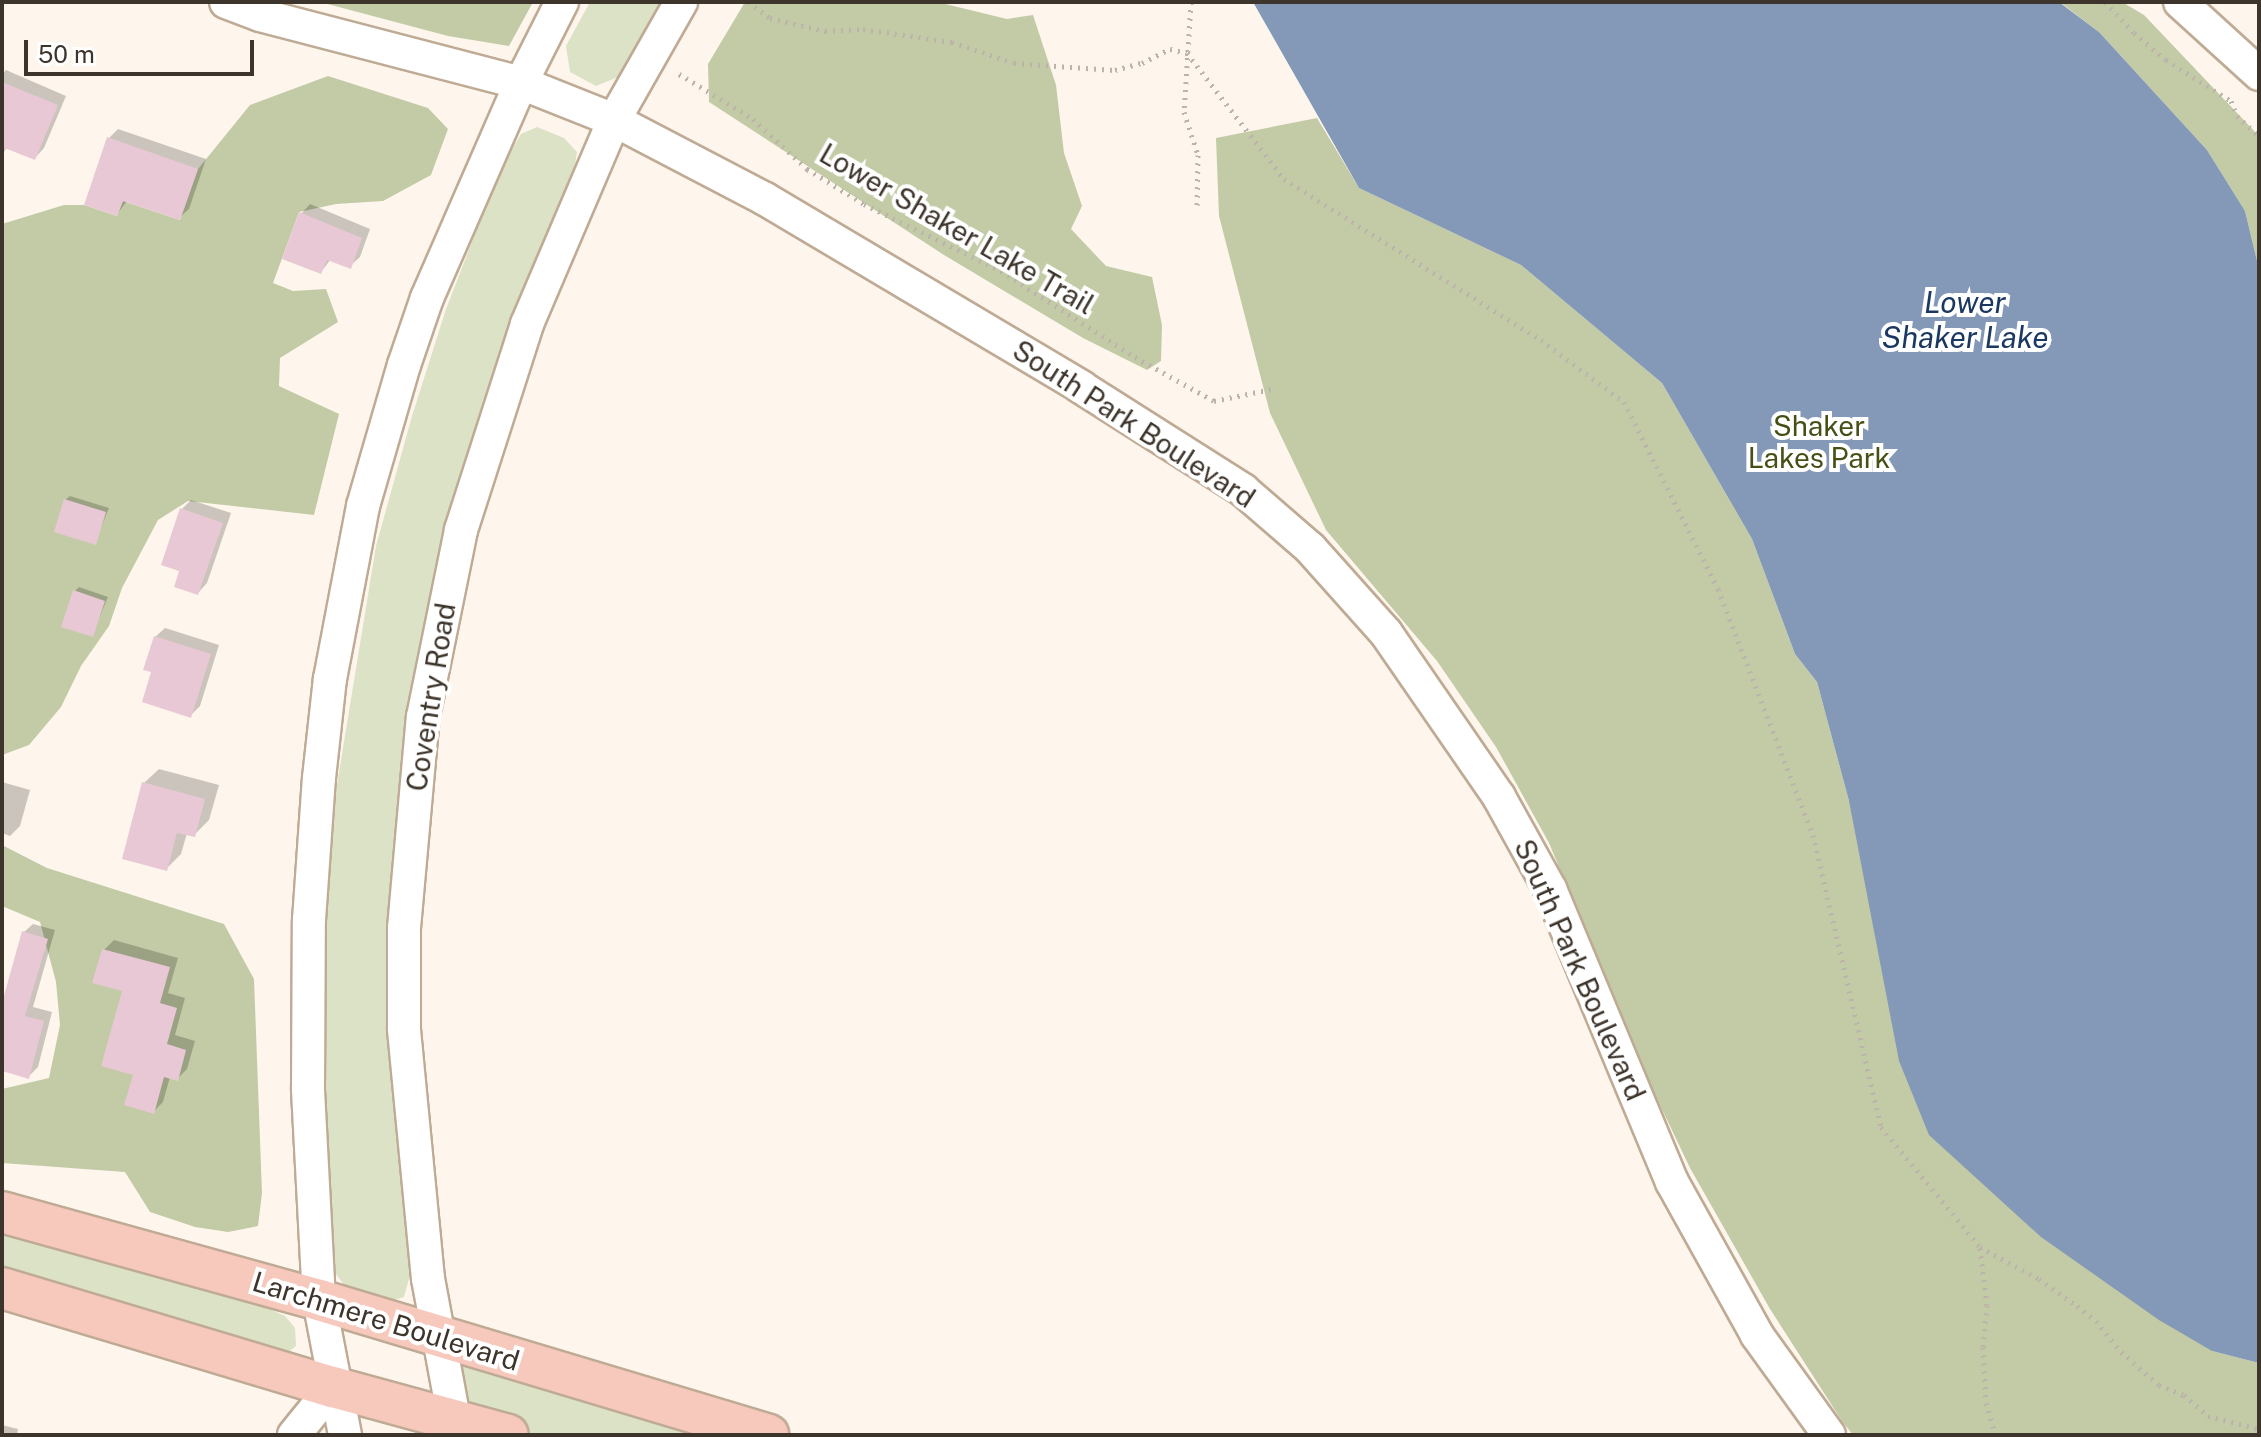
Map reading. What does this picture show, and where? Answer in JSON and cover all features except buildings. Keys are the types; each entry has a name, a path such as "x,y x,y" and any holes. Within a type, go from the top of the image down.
{"main road":[{"name":"Larchmere Boulevard","path":"2,1212 319,1300 768,1435"},
{"path":"2,1288 333,1387 456,1428 508,1435"}],"street":[{"name":"South Park Boulevard","path":"226,2 260,15 521,83 614,120 765,199 1081,387 1243,490 1310,548 1386,633 1499,797 1550,889 1672,1182 1757,1335 1829,1435"},
{"path":"345,1435 333,1387 319,1300 308,1087 309,920 330,679 363,506 404,365 427,298 521,83 562,2"},
{"name":"Coventry Road","path":"456,1428 436,1337 404,1028 404,928 423,717 461,530 491,427 527,324 614,120 681,2"},
{"path":"2180,2 2259,74"},
{"path":"294,1435 333,1387"}],"path":[{"path":"748,2 770,18 825,31 863,29 952,42 1014,63 1115,70 1142,63 1170,49 1187,53 1284,179 1541,340 1624,402 1718,589 1813,835 1881,1127 1980,1247 2039,1279 2077,1306 2096,1321 2121,1352 2159,1385 2184,1395 2208,1416 2259,1429"},
{"path":"1191,2 1184,112 1198,155 1197,206"},
{"path":"2105,2 2114,14 2166,60 2231,101 2237,116 2259,136"},
{"name":"Lower Shaker Lake Trail","path":"679,74 753,119 818,176 864,204 1001,271 1135,357 1214,401 1272,389"},
{"path":"1980,1247 1987,1305 1983,1347 1986,1403 1996,1435"}],"green space":[{"path":"320,2 533,2 509,46 448,36"},
{"path":"590,2 664,2 623,75 596,86 570,72 566,46"},
{"path":"745,2 937,2 1007,19 1033,15 1056,85 1064,153 1082,206 1071,229 1106,266 1152,277 1162,325 1161,361 1147,370 1083,338 944,255 709,102 708,64"},
{"path":"2060,2 2122,2 2144,15 2259,136 2259,269 2245,211 2207,150 2099,32"},
{"path":"328,76 428,108 448,129 431,175 383,201 336,204 299,212 273,283 293,291 326,289 338,322 280,358 279,386 339,414 314,515 188,501 158,520 122,588 109,626 81,666 61,707 29,745 2,755 2,224 64,205 84,205 117,216 123,201 180,220 198,169 250,105"},
{"path":"1317,118 1359,188 1521,265 1662,383 1752,539 1795,654 1817,682 1849,801 2212,1351 2259,1363 2259,1435 1853,1435 1842,1421 1770,1309 1690,1168 1649,1082 1549,843 1496,747 1437,661 1326,530 1270,413 1219,216 1216,138"},
{"path":"537,127 564,138 577,152 574,171 517,301 482,411 438,571 413,681 399,796 392,940 393,1072 410,1275 404,1297 384,1303 353,1297 336,1274 324,1110 323,957 335,797 376,546 412,416 446,309 501,167 521,134"},
{"path":"2,845 47,868 224,924 254,979 262,1193 258,1226 228,1232 195,1227 150,1212 125,1172 2,1163 2,1089 49,1078 60,1025 56,982 40,922 2,906"},
{"path":"2,1232 260,1305 285,1316 295,1328 296,1346 285,1355 2,1280"},
{"path":"436,1337 768,1435 508,1435 455,1420"}],"water":[{"name":"Lower Shaker Lake","path":"1253,2 2059,2 2099,32 2207,150 2245,211 2259,269 2259,1363 2212,1351 2159,1320 2041,1237 1929,1135 1899,1061 1849,801 1817,682 1795,654 1752,539 1662,383 1521,265 1359,188"}],"park label":[{"name":"Shaker Lakes Park","path":"1819,442"}]}
